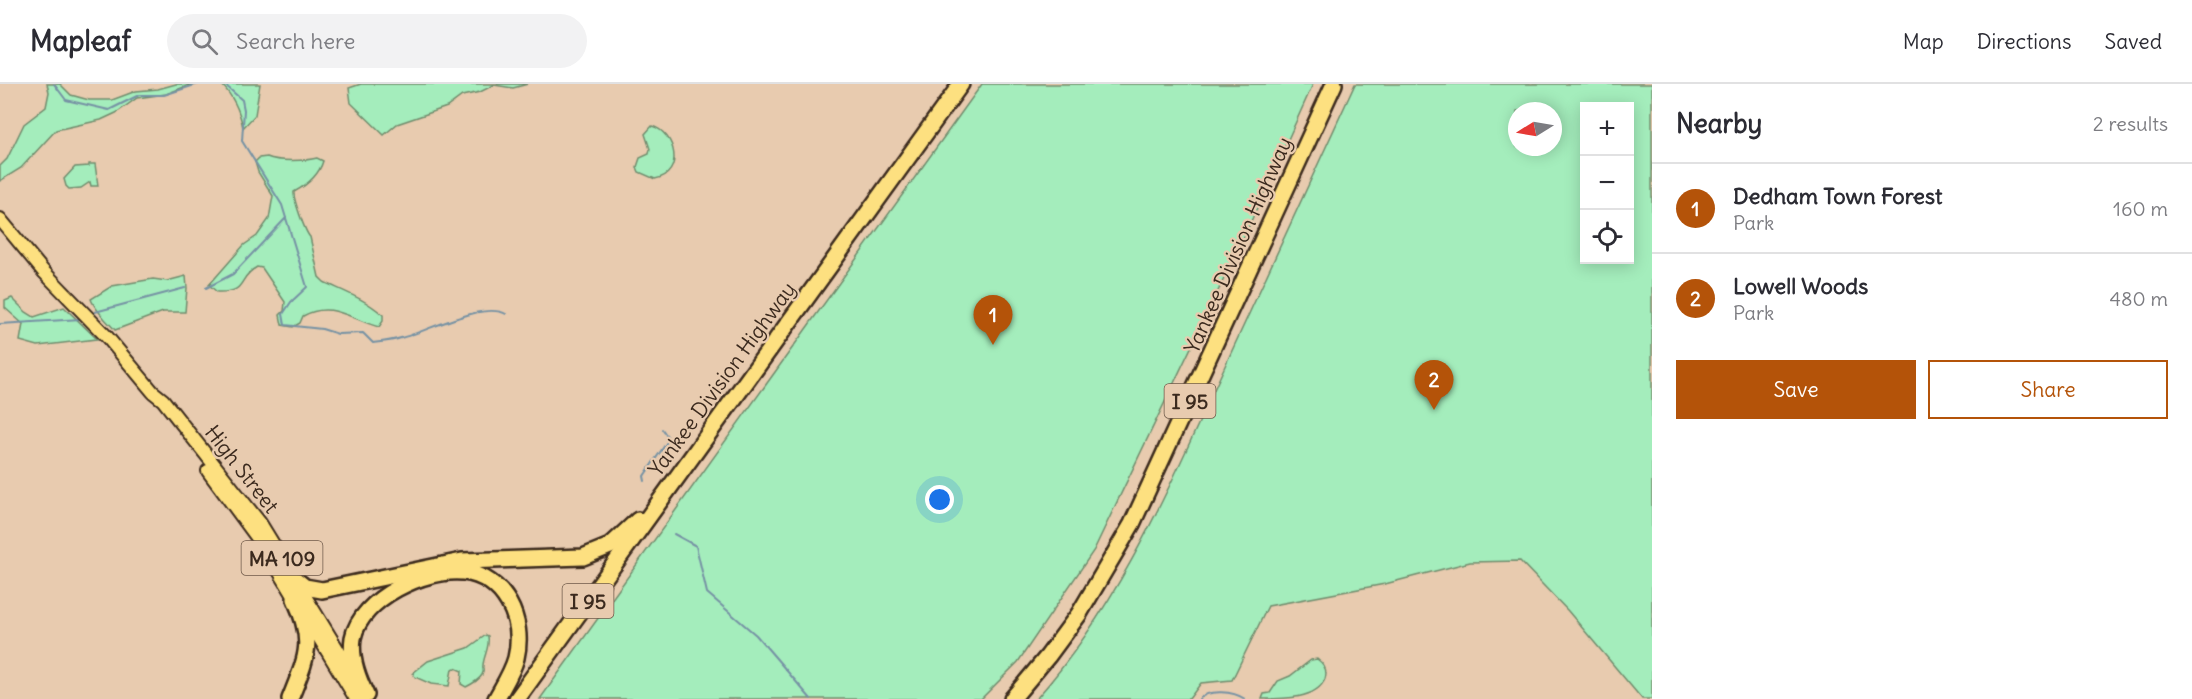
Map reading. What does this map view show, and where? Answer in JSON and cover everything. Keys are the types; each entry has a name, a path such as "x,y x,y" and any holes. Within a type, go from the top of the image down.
{"highway":[{"name":"Yankee Division Highway","path":"517,699 961,84"},
{"name":"Yankee Division Highway","path":"1012,699 1079,614 1132,525 1334,84"},
{"path":"295,579 305,587 322,591 462,561 584,557 610,546 659,502"},
{"path":"363,698 354,665 352,646 357,627 366,612 384,597 419,580 446,573 462,572 484,578 500,591 510,605 516,621 518,633 516,657 495,699"},
{"path":"290,699 308,643 304,619 295,599"}],"main road":[{"name":"High Street","path":"0,219 43,271 108,338 153,392 164,400 250,509 295,579 363,698"},
{"name":"High Street","path":"153,392 157,405 259,539 295,599 363,698"}],"green space":[{"path":"47,84 60,84 71,95 89,100 112,100 136,91 158,89 176,84 192,84 166,94 137,98 116,113 101,120 56,130 21,168 0,181 0,166 7,159 24,124 46,107 49,92"},
{"path":"221,84 260,84 255,115 243,128 235,104"},
{"path":"361,84 528,84 513,88 494,85 480,92 462,96 447,107 397,124 384,135 351,103 349,88"},
{"path":"982,84 1313,84 1243,239 1094,550 1018,662 981,699 540,699"},
{"path":"1355,84 1652,84 1652,699 1642,699 1568,611 1520,561 1470,562 1385,584 1268,606 1232,680 1201,683 1189,699 1036,699 1092,626 1116,587 1180,465"},
{"path":"652,126 667,137 674,153 671,170 655,179 639,172 637,167 640,158 649,154 650,149 645,134"},
{"path":"267,157 278,160 317,158 323,161 319,171 312,179 294,192 295,201 310,237 319,277 324,282 376,309 383,315 383,321 379,327 341,313 323,310 303,316 300,323 293,327 282,325 280,315 284,311 285,302 262,268 257,267 251,271 234,290 217,292 209,285 244,245 257,236 269,219 273,196 258,172 255,162 259,158"},
{"path":"89,164 95,164 98,186 91,186 90,182 81,188 69,189 64,179 75,167 89,166"},
{"path":"186,276 185,312 163,312 115,330 98,311 91,299 112,286 153,279 167,281"},
{"path":"12,298 34,317 64,307 97,339 38,346 20,341 23,324 5,308 5,301"},
{"path":"486,635 488,644 483,671 481,677 473,683 466,687 461,684 462,671 455,668 452,669 449,686 431,684 415,677 413,673 428,661 468,648"},
{"path":"1317,659 1325,667 1326,676 1321,686 1315,691 1280,699 1262,699 1264,694 1270,693 1278,681 1290,676 1311,660"}],"waterway":[{"path":"54,84 66,100 109,110 139,95 164,95 198,84"},
{"path":"224,84 242,100 244,110 242,141 282,205 307,287 291,302 283,314 285,325 322,329 338,334 363,333 373,343 412,335 469,314 483,311 506,314"},
{"path":"206,288 233,274 286,218"},
{"path":"95,312 185,288"},
{"path":"0,324 81,319"},
{"path":"645,481 644,476 669,439 662,429"},
{"path":"674,534 696,546 707,593 756,635 811,699"},
{"path":"1199,699 1215,692 1234,694 1245,699"}],"place":[{"name":"Dedham Town Forest","path":"993,345"},
{"name":"Lowell Woods","path":"1434,410"}]}
